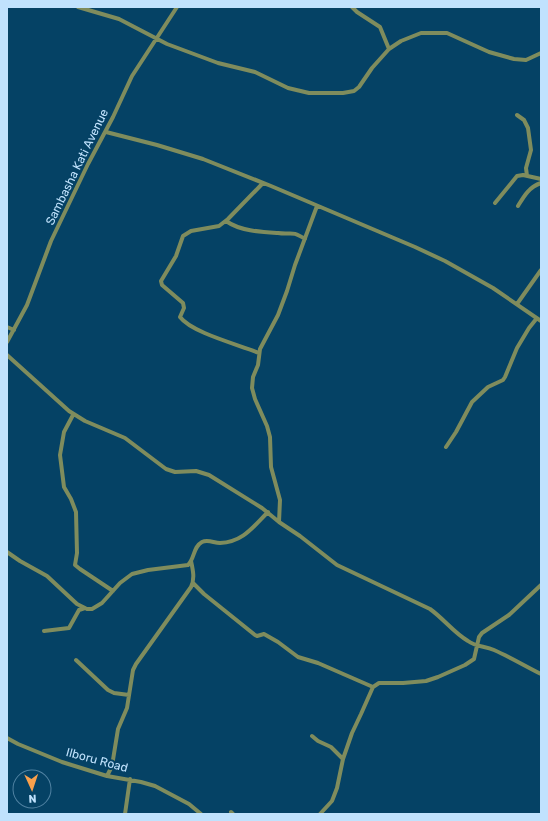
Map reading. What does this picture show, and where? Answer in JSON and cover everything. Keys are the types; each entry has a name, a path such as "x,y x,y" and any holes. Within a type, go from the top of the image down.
{"street":[{"path":"78,7 119,19 157,39 218,63 255,72 288,88 309,93 343,93 354,90 389,49 401,41 420,33 447,33 489,52 514,59 526,60 541,53"},
{"name":"Sambasha Kati Avenue","path":"7,342 31,295 51,241 88,164 106,132 136,68 157,39 177,7"},
{"path":"352,7 380,27 389,49"},
{"path":"517,114 524,120 528,128 531,150 526,168 527,176"},
{"path":"106,132 203,159 318,206 445,261 493,288 539,319 529,328 517,348 503,380 488,387 472,402 446,447"},
{"path":"495,203 517,176 527,176 541,179"},
{"path":"259,353 210,335 184,321 180,317 184,308 183,303 161,284 161,281 176,256 183,236 191,231 215,228 226,221 263,183"},
{"path":"518,206 527,191 535,185 541,183"},
{"path":"279,522 280,500 271,467 270,437 267,426 255,399 252,388 253,377 258,365 259,353 278,315 295,265 318,206"},
{"path":"226,221 232,225 256,230 278,233 291,232 305,239"},
{"path":"517,304 541,270"},
{"path":"7,327 14,330"},
{"path":"7,355 73,414 124,438 166,469 175,472 196,471 205,473 268,512 279,522 300,536 337,565 430,609 442,618 450,628 477,646 495,650 541,674"},
{"path":"73,414 64,432 60,455 64,487 72,498 76,512 76,565 86,574 112,591"},
{"path":"7,552 20,562 47,576 77,604 85,608 92,609 102,603 120,583 132,574 148,570 188,565 200,543 205,541 226,542 242,537 268,512"},
{"path":"107,776 111,769 118,729 127,708 133,670 188,593 193,583 191,561"},
{"path":"193,583 204,594 257,636 264,634 278,642 298,657 318,663 373,686"},
{"path":"320,814 332,800 337,788 343,759 354,727 373,686 379,683 418,682 438,677 470,663 474,658 479,637 482,633 509,615 541,585"},
{"path":"44,631 70,628 79,610 85,608"},
{"path":"76,660 108,690 130,695"},
{"path":"312,736 318,741 331,747 343,759"},
{"name":"Ilboru Road","path":"7,738 62,762 107,776 142,782 167,791 189,804 201,814"},
{"path":"125,814 130,779"}]}
